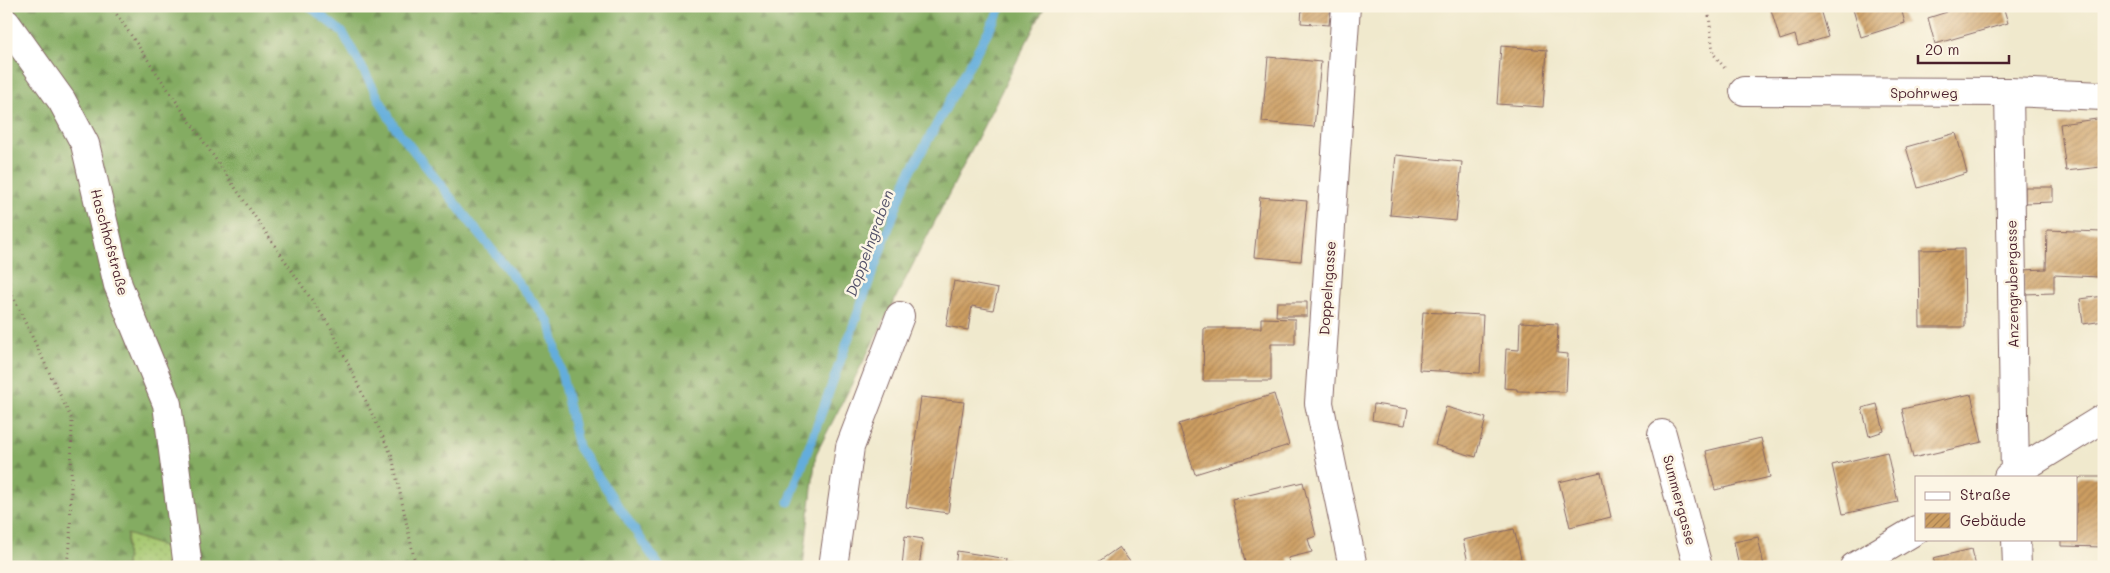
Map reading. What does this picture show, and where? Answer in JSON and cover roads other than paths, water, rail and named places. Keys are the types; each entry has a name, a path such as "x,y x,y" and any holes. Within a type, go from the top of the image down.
{"street":[{"name":"Doppelngasse","path":"1346,6 1319,403 1353,567"},
{"name":"Haschhofstraße","path":"6,23 62,101 85,144 118,285 167,404 188,567"},
{"name":"Spohrweg","path":"1744,91 2009,92 2104,96"},
{"name":"Anzengrubergasse","path":"2009,92 2013,475"},
{"path":"833,567 850,447 900,316"},
{"path":"2013,475 2104,418"},
{"name":"Summergasse","path":"1662,434 1698,567"},
{"path":"1854,567 1915,531"},
{"path":"2016,540 2017,567"}],"waterway":[{"path":"309,6 343,33 394,126 550,323 578,447 660,567"},
{"name":"Doppelngraben","path":"789,502 907,178 1002,6"}]}
